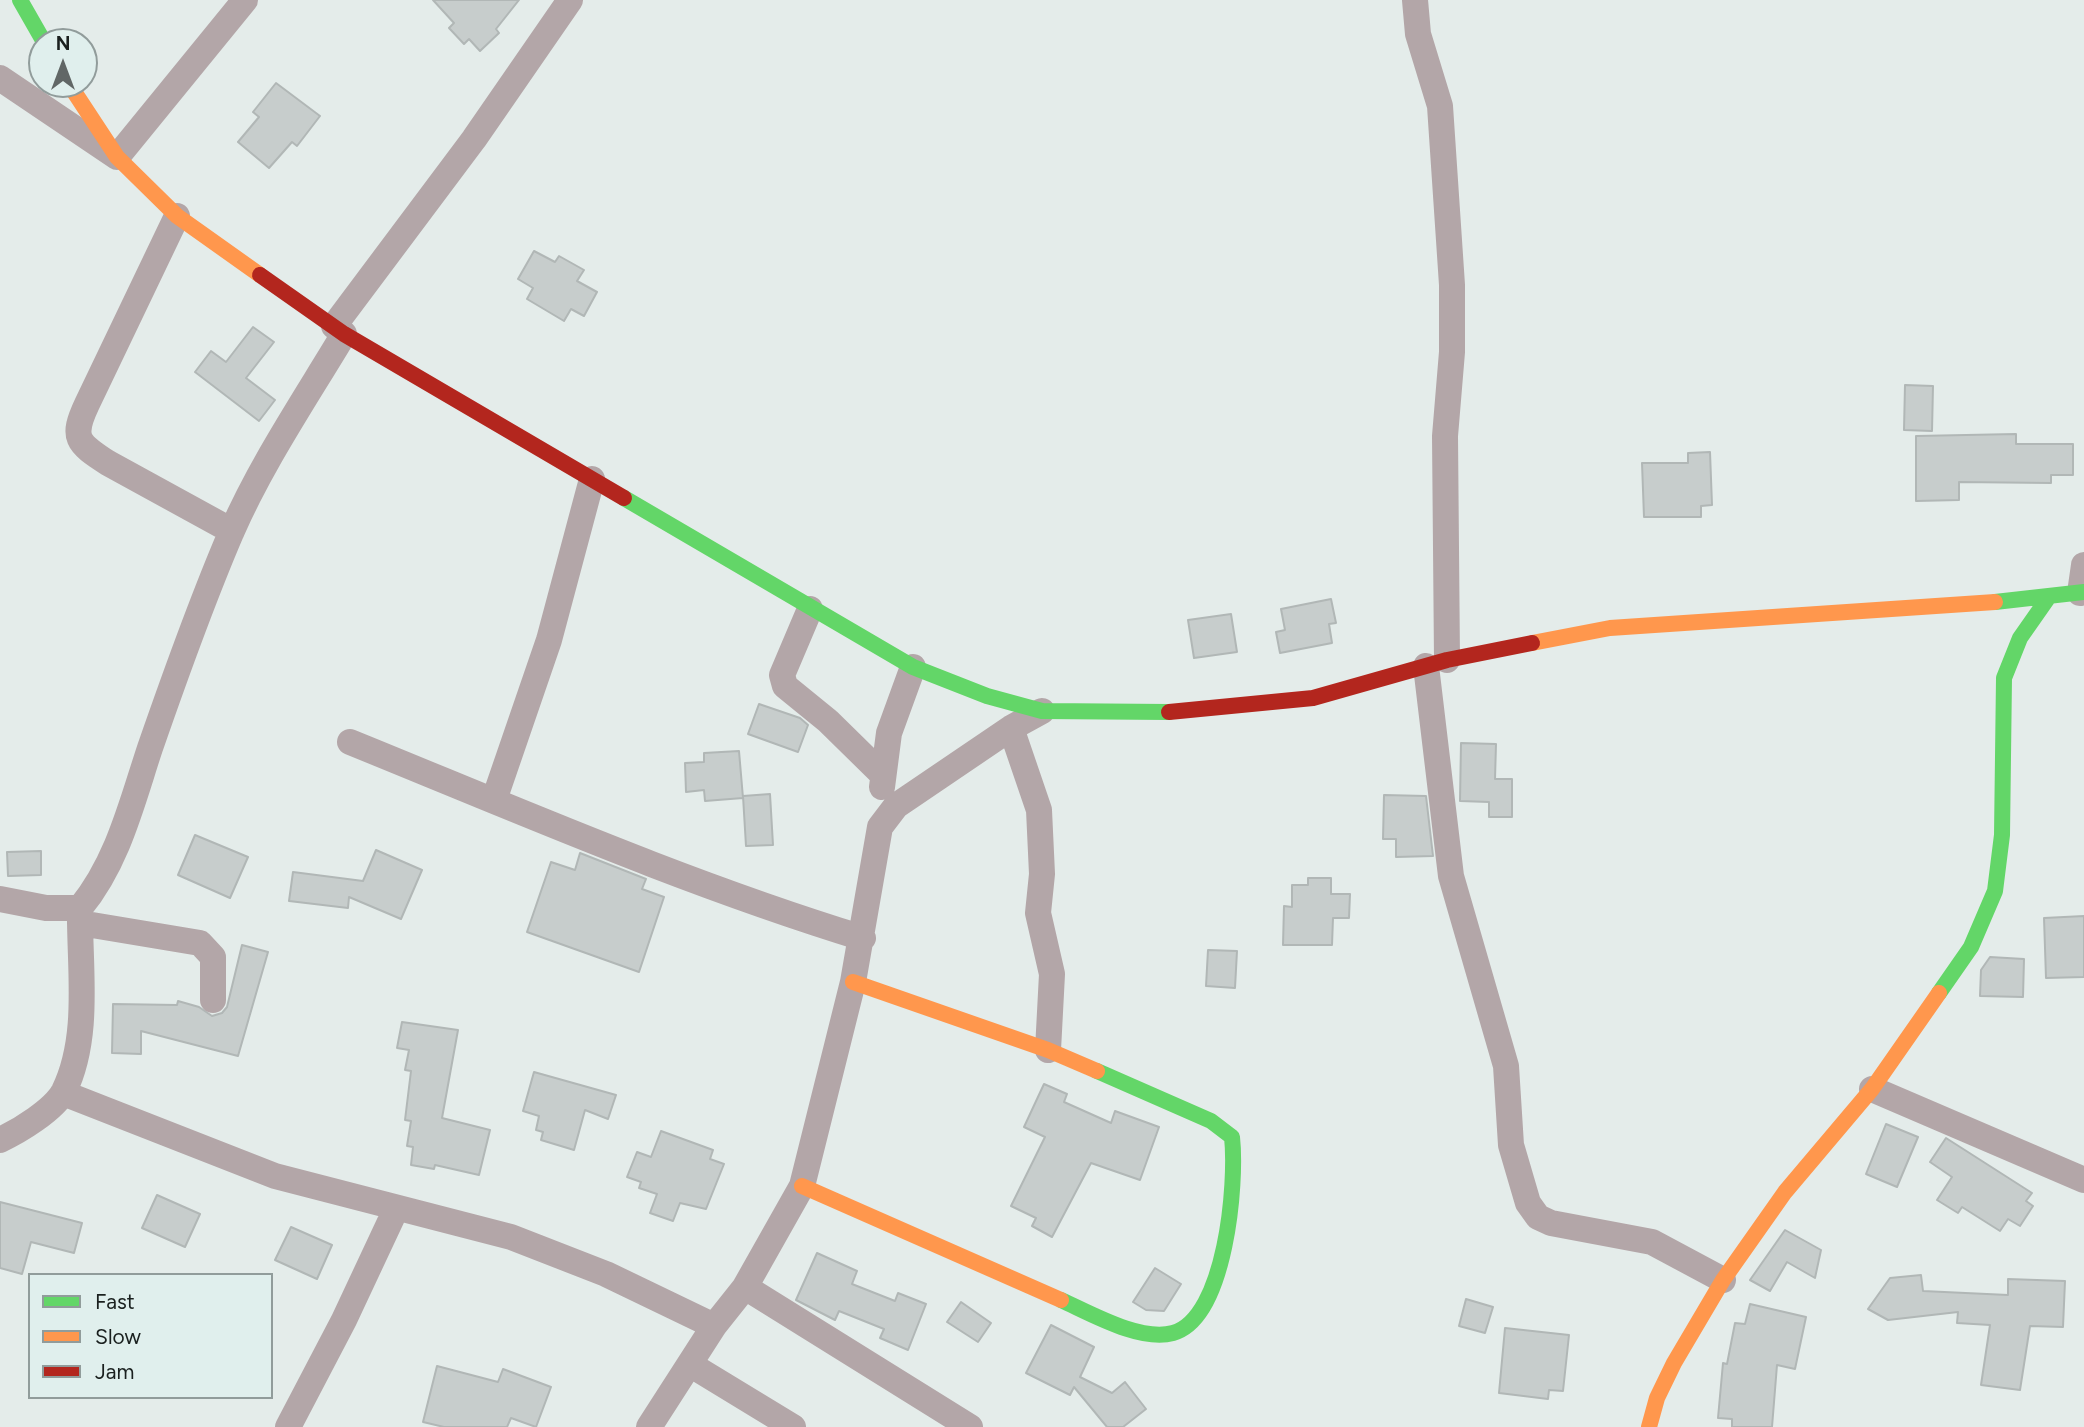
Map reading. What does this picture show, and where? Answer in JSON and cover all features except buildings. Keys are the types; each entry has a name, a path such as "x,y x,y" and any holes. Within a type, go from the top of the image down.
{"street":[{"path":"20,0 36,28"},
{"path":"117,157 245,0"},
{"path":"0,1140 25,1128 63,1093 75,1056 81,996 80,916 114,852 163,712 232,531 339,330 570,0"},
{"path":"1415,0 1418,33 1440,106 1452,285 1452,352 1445,436 1436,663 1451,876 1506,1066 1511,1145 1528,1203 1538,1217 1551,1223 1652,1241 1723,1280"},
{"path":"0,78 117,157 177,216 339,330 913,667 987,696 1042,711 1162,713 1313,698 1436,663 1611,628 2048,598 2082,593 2084,565"},
{"path":"78,98 117,157"},
{"path":"177,216 77,426 77,437 90,452 107,463 232,531"},
{"path":"494,800 549,640 592,479"},
{"path":"1648,1427 1668,1375 1723,1280 1785,1192 1872,1089 1971,947 1995,891 2002,835 2004,678 2020,638 2048,598"},
{"path":"810,608 782,675 785,685 828,721 883,775"},
{"path":"649,1427 714,1326 745,1287 802,1186 863,938 880,827 889,733 913,667"},
{"path":"880,827 896,806 1011,728 1042,711"},
{"path":"1011,728 1039,810 1042,874 1038,913 1052,983 1048,1050"},
{"path":"350,742 631,858 772,910 863,938"},
{"path":"0,900 200,943 213,957 213,1000"},
{"path":"802,1186 1132,1331 1172,1333 1195,1320 1223,1261 1234,1163 1232,1137 1210,1121 1048,1050 853,982"},
{"path":"1872,1089 2084,1180"},
{"path":"63,1093 275,1176 511,1237 606,1274 714,1326"},
{"path":"288,1427 344,1320 396,1209"},
{"path":"745,1287 970,1427"},
{"path":"691,1365 793,1427"}],"traffic: fast":[{"path":"20,0 36,28"},
{"path":"624,498 913,667 987,696 1042,711 1169,712"},
{"path":"1995,602 2084,592"},
{"path":"1939,993 1971,947 1995,891 2002,835 2004,678 2020,638 2048,598"},
{"path":"1061,1300 1100,1319 1131,1330 1160,1335 1173,1333 1191,1322 1205,1303 1216,1277 1230,1215 1232,1137 1211,1121 1097,1071"}],"traffic: slow":[{"path":"78,98 117,157 177,216 260,275"},
{"path":"1532,643 1610,628 1995,602"},
{"path":"853,982 1048,1050 1097,1071"},
{"path":"1649,1427 1657,1398 1674,1363 1723,1280 1785,1192 1872,1089 1939,993"},
{"path":"802,1186 1061,1300"}],"traffic: jam":[{"path":"260,275 344,334 624,498"},
{"path":"1169,712 1313,698 1447,660 1532,643"}]}
